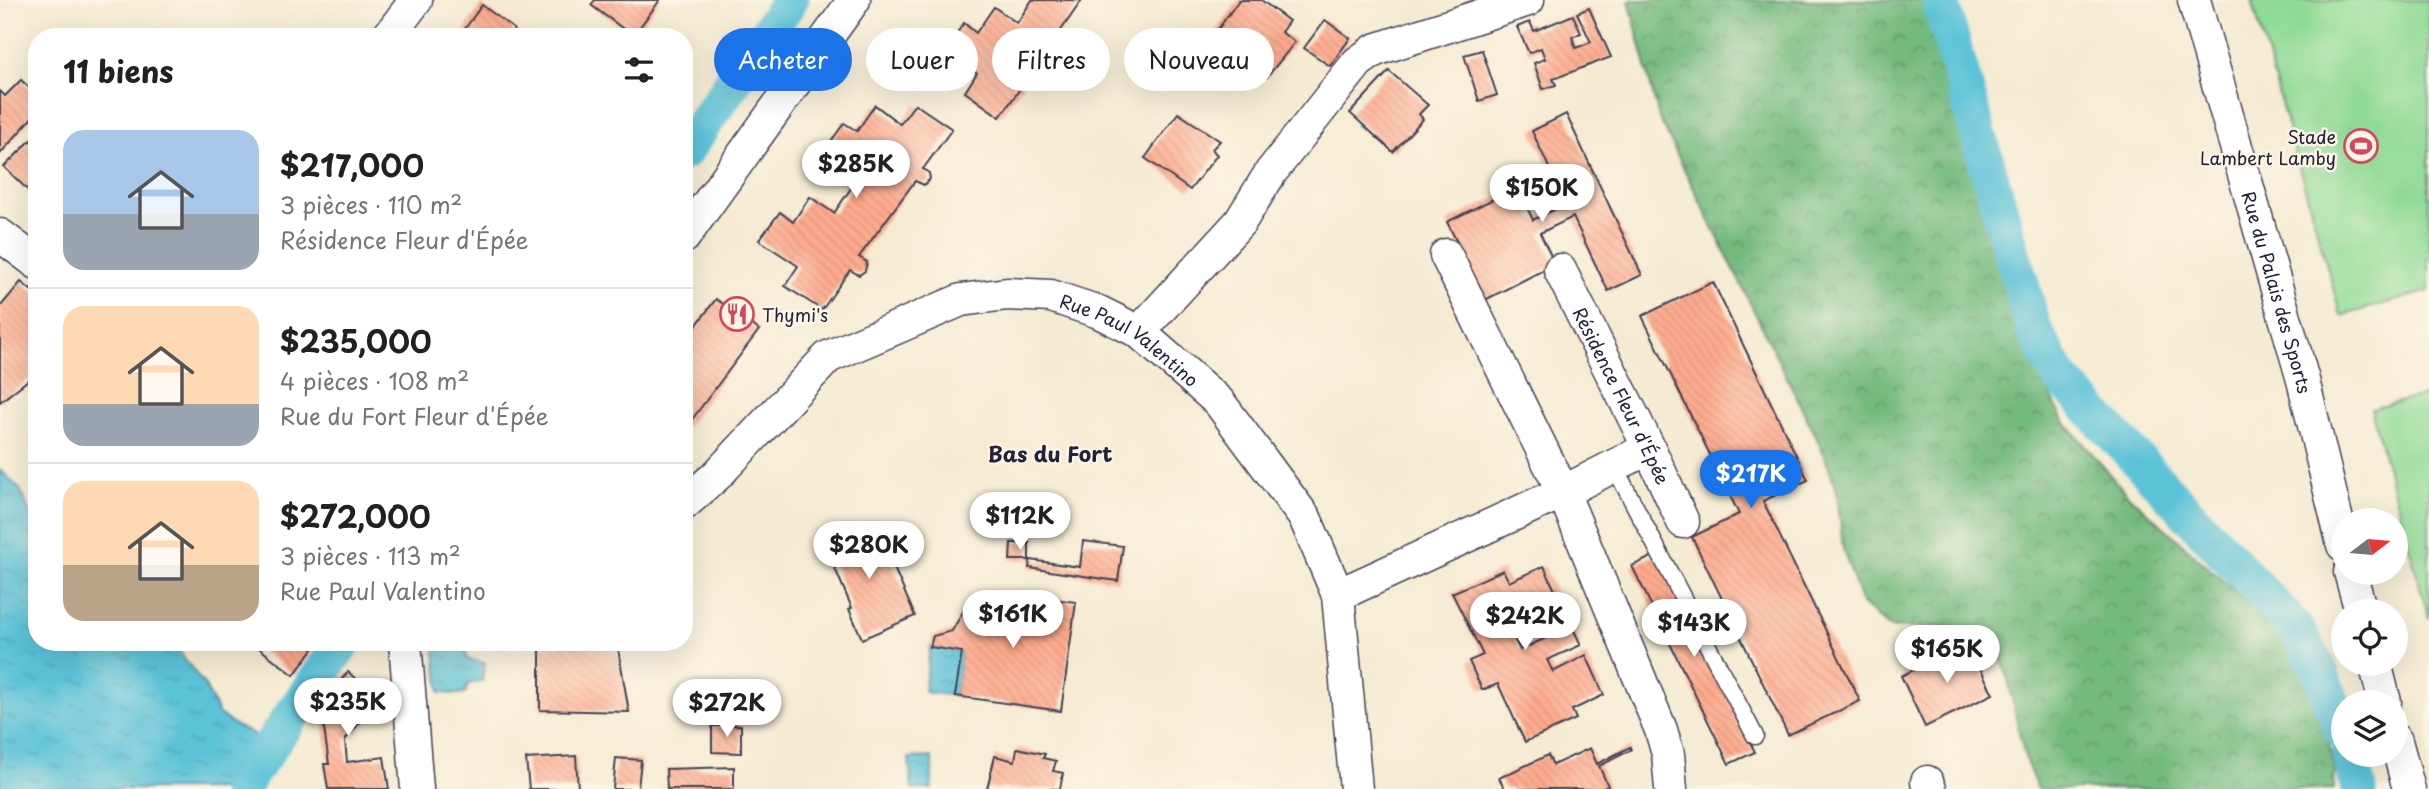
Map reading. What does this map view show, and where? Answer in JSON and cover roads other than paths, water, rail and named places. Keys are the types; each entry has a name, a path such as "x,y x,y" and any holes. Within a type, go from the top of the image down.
{"street":[{"path":"395,28 416,0"},
{"path":"693,224 854,0"},
{"path":"1139,332 1240,222 1270,172 1358,62 1385,47 1528,0"},
{"name":"Rue du Palais des Sports","path":"2194,0 2303,380 2334,508"},
{"path":"0,235 28,256"},
{"path":"1446,255 1563,492 1661,730 1668,754 1671,789"},
{"name":"Résidence Fleur d'Épée","path":"1560,270 1684,522"},
{"name":"Rue Paul Valentino","path":"693,496 727,465 828,357 961,300 1007,294 1051,296 1099,312 1139,332 1219,402 1305,519 1338,595 1356,789"},
{"path":"1338,595 1563,492 1649,447"},
{"path":"406,651 417,789"},
{"path":"2403,767 2409,789"}],"lane":[{"path":"1614,466 1755,736"}],"water":[{"path":"0,470 20,489 28,508 28,651 179,651 205,686 218,713 232,724 253,734 263,744 263,756 239,789 0,789"},
{"path":"930,647 962,652 955,696 924,692"},
{"path":"435,651 466,651 467,659 485,663 482,681 468,684 465,694 440,693"},
{"path":"932,757 932,789 912,789 909,758"}],"waterway":[{"path":"693,139 790,0"},
{"path":"1940,0 2034,330 2059,376 2296,629 2319,669 2331,700"},
{"path":"240,789 337,651"},
{"path":"2353,767 2359,789"}],"place":[{"name":"Stade Lambert Lamby","path":"2361,146"},
{"name":"Thymi's","path":"737,314"}],"district":[{"name":"Bas du Fort","path":"1050,453"}]}
